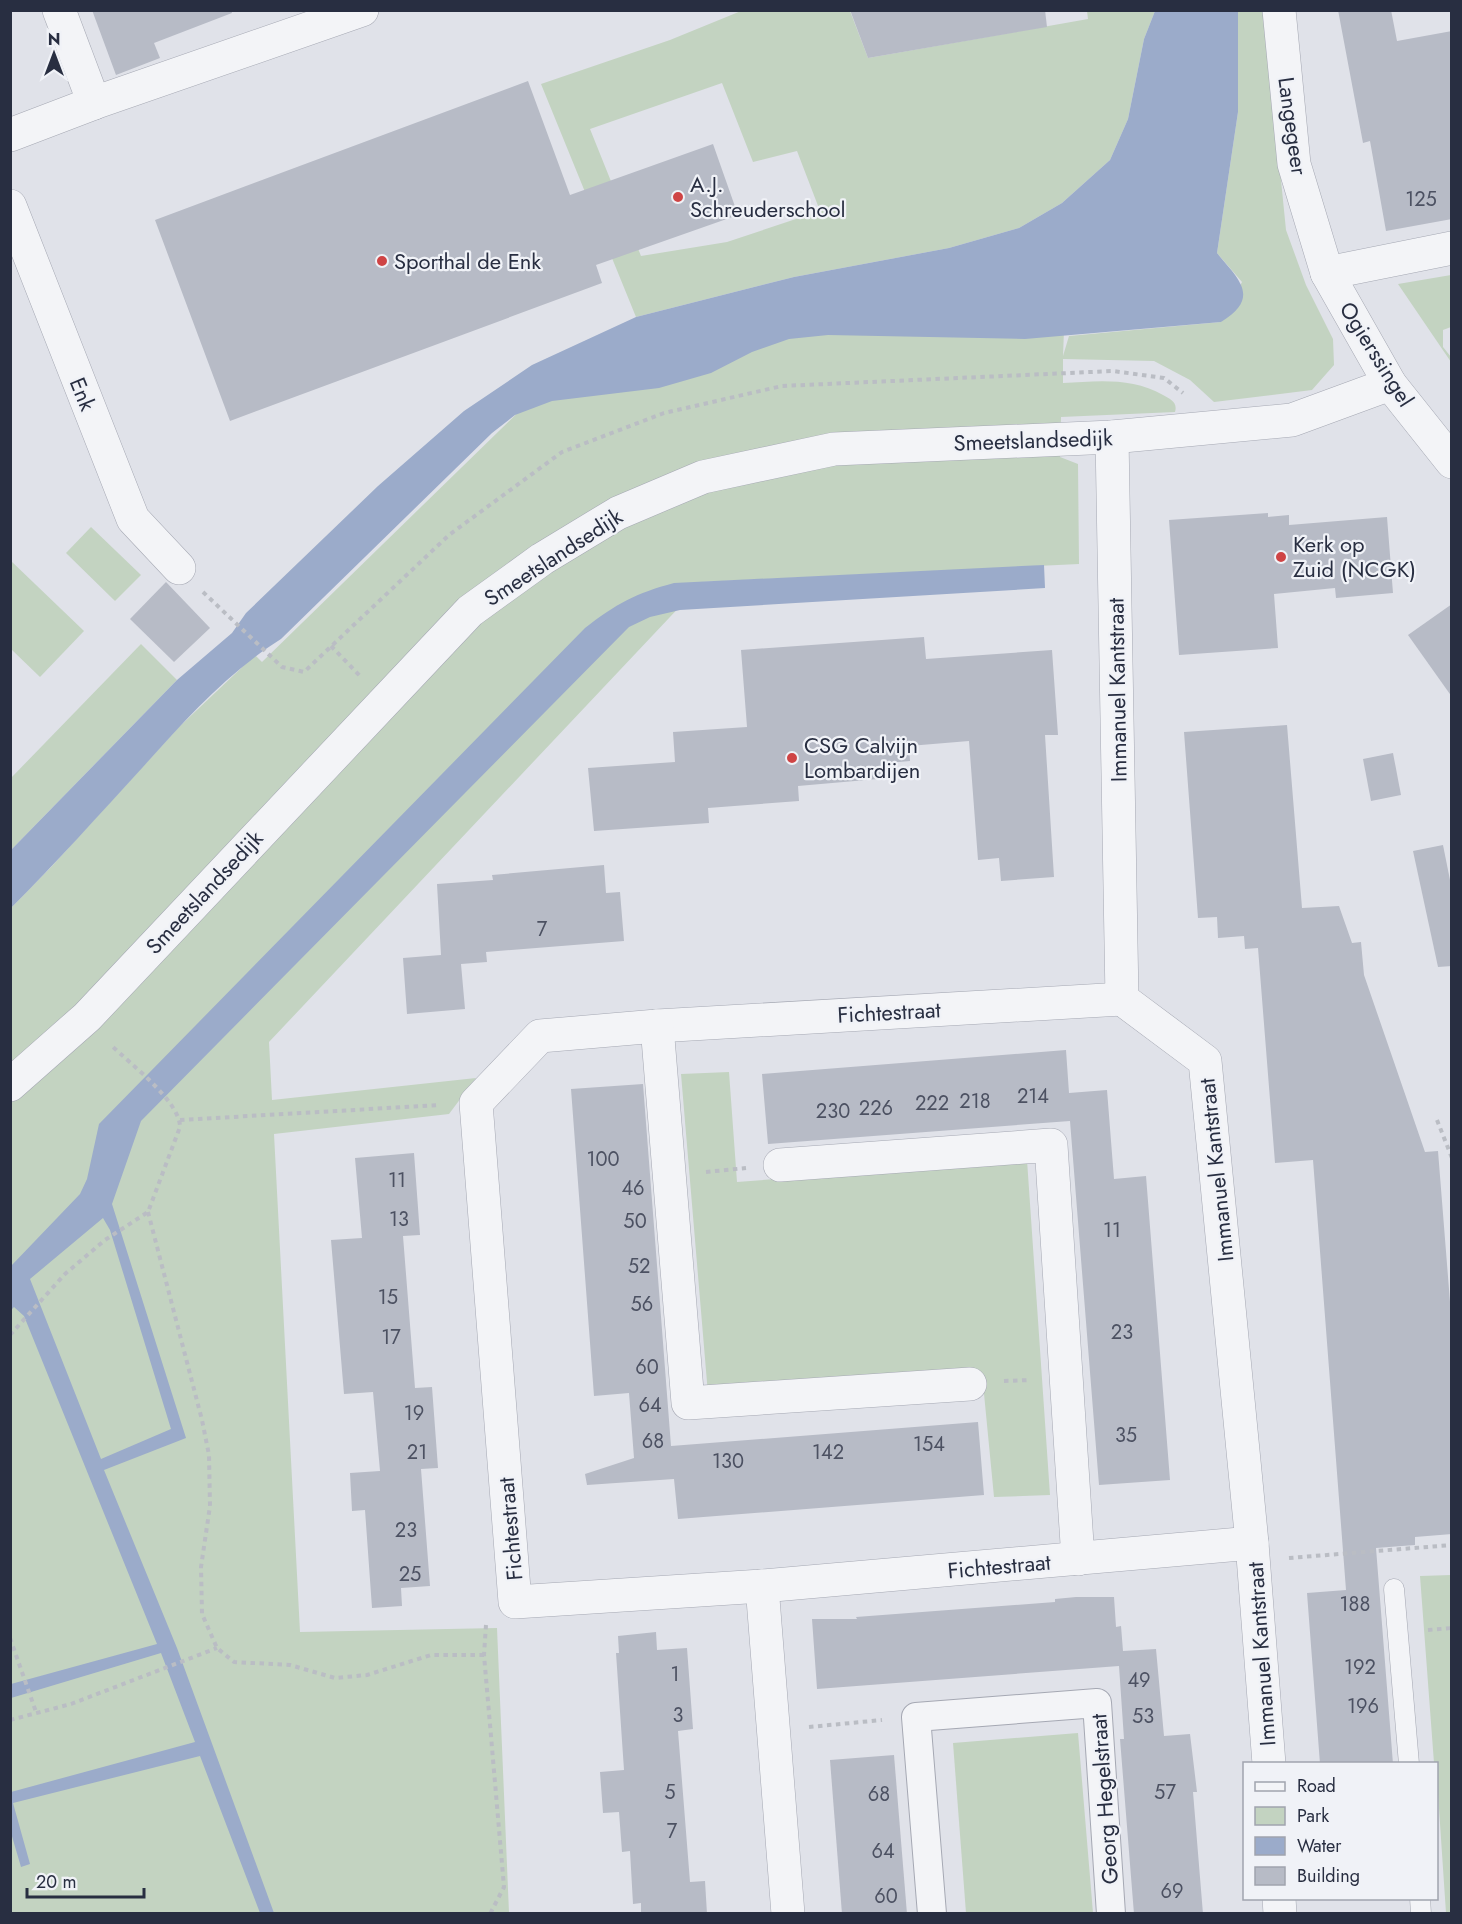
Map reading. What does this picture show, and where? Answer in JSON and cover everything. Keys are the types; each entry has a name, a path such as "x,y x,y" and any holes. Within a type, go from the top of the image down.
{"street":[{"path":"59,10 94,103"},
{"path":"10,135 94,103 362,10"},
{"name":"Langegeer","path":"1279,10 1294,164 1327,273"},
{"name":"Enk","path":"10,206 133,519 179,568"},
{"path":"1327,273 1452,248"},
{"name":"Ogierssingel","path":"1327,273 1390,384 1452,462"},
{"name":"Smeetslandsedijk","path":"10,1085 87,1017 470,611 542,559 618,513 703,477 834,449 1112,437 1292,420 1390,384"},
{"name":"Immanuel Kantstraat","path":"1112,437 1122,999 1205,1061 1252,1543 1269,1762"},
{"name":"Fichtestraat","path":"1122,999 657,1026 540,1036 476,1103 515,1602 762,1586 1252,1543"},
{"path":"657,1026 688,1403 970,1384"},
{"name":"Fichtestraat","path":"780,1165 1051,1145 1078,1559"},
{"path":"762,1586 788,1914"},
{"name":"Georg Hegelstraat","path":"916,1717 1097,1703 1111,1914"},
{"path":"916,1717 932,1914"}],"lane":[{"path":"1394,1590 1409,1762"}],"path":[{"path":"222,613 282,667"},
{"path":"111,1046 171,1103 180,1120 180,1127 148,1212 209,1455 210,1506 201,1567 202,1614 217,1648 234,1662 290,1665 335,1678 367,1675 431,1654 484,1655"},
{"path":"180,1120 476,1103"},
{"path":"1437,1120 1452,1158"},
{"path":"671,1175 780,1165"},
{"path":"10,1335 64,1274 105,1240 148,1212"},
{"path":"970,1384 1066,1377"},
{"path":"1252,1543 1288,1558 1452,1545"},
{"path":"490,1914 504,1887 484,1655 487,1613 515,1602"},
{"path":"10,1638 36,1712"},
{"path":"10,1720 71,1704 217,1648"},
{"path":"773,1731 916,1717"}],"green space":[{"path":"741,11 850,11 868,58 1088,19 1087,11 1155,11 1144,39 1128,119 1110,160 1062,203 1019,228 949,248 794,277 636,317 541,84 670,40","holes":["722,83 753,162 797,151 820,211 727,242 641,256 590,129"]},
{"path":"1238,11 1264,11 1286,230 1306,285 1333,339 1334,365 1312,390 1214,402 1190,380 1154,361 1063,359 1063,383 1114,382 1139,385 1173,401 1176,409 1175,412 1061,417 1060,457 1078,464 1079,564 703,582 269,1042 272,1100 476,1078 449,1114 274,1134 300,1632 497,1628 509,1913 11,1914 11,908 179,727 255,655 262,662 542,389 712,332 1064,330 1063,356 1069,336 1221,322 1242,282 1217,253 1238,112"},
{"path":"1451,275 1451,327 1443,330 1443,347 1451,357 1451,362 1398,284"},
{"path":"91,527 141,575 115,601 66,553"},
{"path":"10,560 84,631 40,677 11,649"},
{"path":"141,644 177,680 11,850 11,778"},
{"path":"729,1072 737,1182 1027,1160 1050,1495 994,1497 982,1373 708,1394 681,1074"},
{"path":"1451,1575 1452,1912 1446,1913 1438,1762 1434,1762 1420,1576"},
{"path":"1078,1733 1093,1913 966,1913 953,1743"}],"water":[{"path":"1155,11 1238,11 1238,112 1217,253 1233,272 1242,288 1243,296 1233,313 1221,322 1025,339 828,335 789,339 752,352 711,373 659,388 552,401 515,415 492,433 281,639 243,666 208,698 11,908 11,850 177,680 232,633 246,613 378,486 464,411 532,365 636,317 794,277 949,248 1019,228 1062,203 1110,160 1128,119 1144,39"},
{"path":"1044,565 1045,588 680,610 650,617 629,627 141,1121 112,1204 186,1438 104,1470 177,1648 274,1913 260,1913 200,1756 13,1803 30,1864 21,1867 11,1833 11,1792 195,1742 161,1653 11,1698 11,1684 157,1644 24,1316 14,1307 11,1310 11,1266 80,1194 87,1179 99,1124 585,628 627,600 674,583","holes":["103,1218 110,1230 171,1429 101,1459 30,1279"]}],"building":[{"path":"92,10 231,10 232,13 154,43 160,58 116,75"},
{"path":"850,10 1045,10 1047,27 868,58"},
{"path":"1338,10 1391,10 1397,41 1452,31 1452,219 1386,231 1370,141 1363,143"},
{"name":"Sporthal de Enk","path":"528,81 570,195 713,144 738,215 596,265 602,283 230,421 155,220"},
{"name":"Kerk op Zuid (NCGK)","path":"1268,513 1268,517 1289,515 1289,525 1387,517 1393,593 1336,598 1335,588 1274,594 1278,648 1179,655 1169,520"},
{"path":"166,582 210,628 174,662 130,619"},
{"path":"1452,604 1452,697 1408,635"},
{"name":"CSG Calvijn Lombardijen","path":"924,637 926,659 1052,650 1058,735 1045,735 1054,877 1001,881 999,858 978,860 969,741 909,746 910,761 888,763 889,778 798,786 799,801 708,808 709,823 594,831 588,768 675,762 673,732 747,727 741,650"},
{"path":"1287,725 1302,908 1339,906 1352,943 1361,942 1364,975 1425,1152 1438,1151 1452,1327 1452,1534 1415,1537 1415,1545 1376,1548 1393,1762 1320,1762 1307,1593 1346,1590 1313,1160 1275,1163 1258,948 1245,949 1244,936 1218,938 1217,917 1198,918 1184,732"},
{"path":"1393,753 1401,795 1371,801 1363,759"},
{"path":"1443,845 1452,890 1452,966 1438,967 1413,851"},
{"path":"604,865 606,893 620,892 624,941 486,952 487,962 461,964 465,1009 407,1014 403,958 441,955 437,884 493,880 492,875"},
{"path":"1066,1050 1069,1093 1107,1090 1114,1179 1146,1176 1170,1480 1099,1485 1070,1121 768,1144 762,1074"},
{"path":"643,1084 671,1446 978,1422 984,1495 678,1519 674,1479 587,1485 585,1474 634,1458 629,1393 594,1396 571,1089"},
{"path":"414,1153 420,1235 403,1236 415,1388 432,1387 438,1468 421,1469 430,1586 401,1588 402,1606 372,1608 365,1510 352,1511 350,1473 380,1471 373,1392 344,1394 331,1240 362,1238 355,1158"},
{"path":"1114,1597 1116,1627 1121,1626 1123,1651 1156,1649 1164,1736 1190,1734 1197,1792 1193,1792 1203,1914 1134,1914 1120,1739 1124,1739 1119,1666 817,1689 812,1619 857,1619 856,1617 1055,1602 1055,1599"},
{"path":"656,1632 657,1650 687,1648 693,1729 678,1731 690,1882 705,1881 707,1914 641,1914 641,1903 633,1904 630,1851 622,1852 619,1812 603,1813 600,1772 624,1770 616,1653 619,1653 618,1636"},
{"path":"894,1755 907,1914 842,1914 830,1760"}],"place":[{"name":"A.J. Schreuderschool","path":"678,197"},
{"name":"Sporthal de Enk","path":"382,261"},
{"name":"Kerk op Zuid (NCGK)","path":"1281,557"},
{"name":"CSG Calvijn Lombardijen","path":"792,758"}]}
